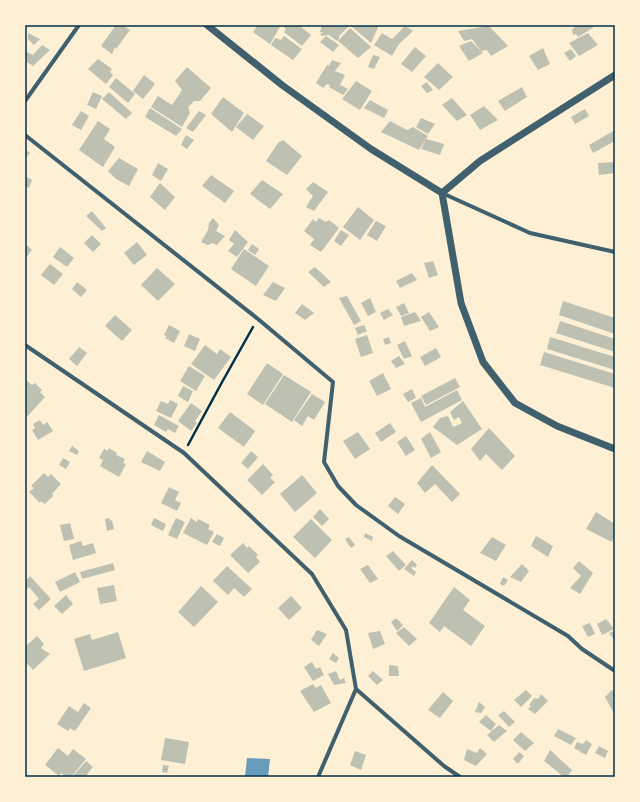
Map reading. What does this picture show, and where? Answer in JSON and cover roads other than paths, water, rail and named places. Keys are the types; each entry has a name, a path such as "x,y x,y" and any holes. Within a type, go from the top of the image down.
{"street":[{"path":"25,101 79,25"},
{"path":"207,25 282,85 365,144 442,193 530,233 615,252"},
{"path":"442,193 480,161 615,75"},
{"path":"25,135 258,319 333,382 324,462 338,486 356,505 398,536 568,636 582,649 615,671"},
{"path":"442,193 461,303 483,362 515,403 557,426 615,449"},
{"path":"25,345 184,453 312,574 346,630 356,689 318,777"},
{"path":"356,689 444,766 460,777"}],"water":[{"path":"247,758 270,759 268,777 245,777"}]}
